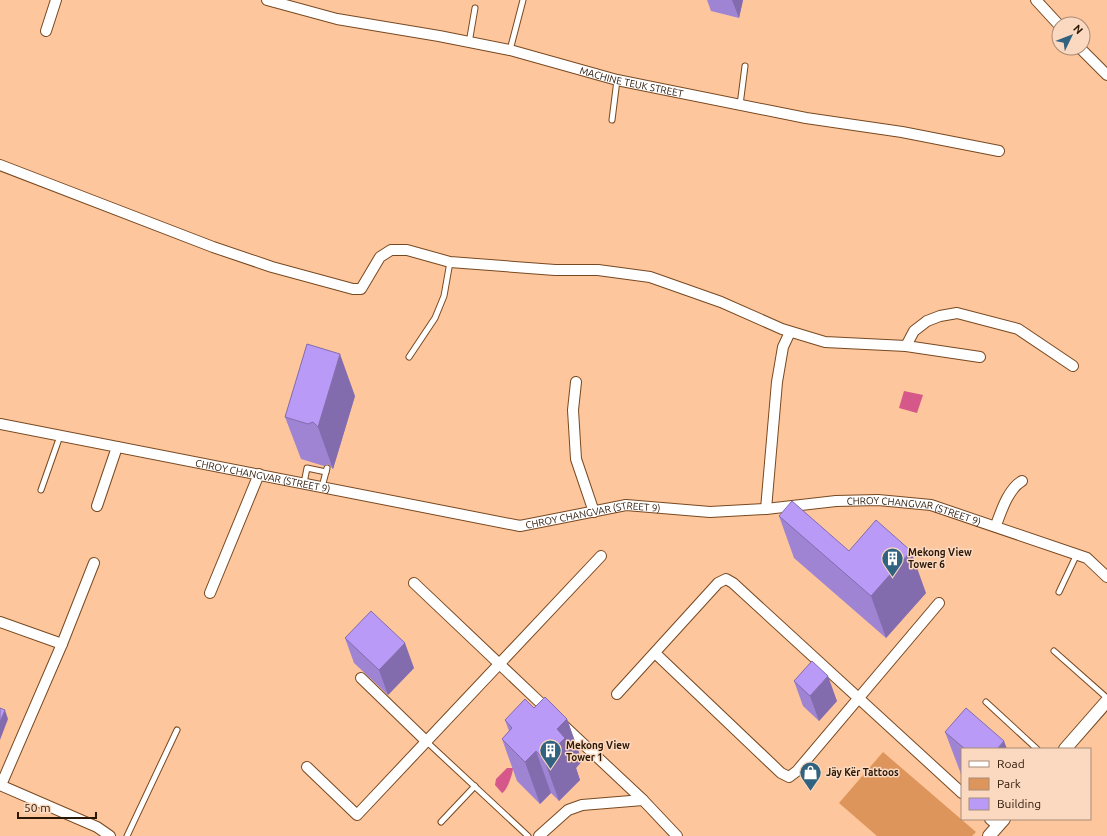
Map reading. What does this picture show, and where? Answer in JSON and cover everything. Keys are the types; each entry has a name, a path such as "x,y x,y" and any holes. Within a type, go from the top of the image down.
{"street":[{"path":"46,31 56,0"},
{"name":"MACHINE TEUK STREET","path":"267,0 337,19 440,36 510,50 617,80 806,118 902,132 999,151"},
{"path":"1036,0 1051,16"},
{"path":"1088,56 1107,75"},
{"path":"0,166 228,252 272,267 353,289 361,288 380,257 391,250 407,250 450,262 555,270 598,270 650,277 721,302 790,332 825,342 906,346 980,357"},
{"path":"906,346 914,331 927,321 940,316 957,313 1018,329 1073,366"},
{"path":"766,509 777,382 782,347 790,332"},
{"path":"576,382 573,410 576,459 594,512"},
{"name":"CHROY CHANGVAR (STREET 9)","path":"0,424 520,526 632,504 710,512 766,509 836,501 878,500 931,505 996,525 1087,558 1107,577"},
{"path":"97,506 117,447"},
{"path":"210,593 259,474"},
{"path":"996,525 1006,502 1017,484 1022,481"},
{"path":"307,767 357,815 601,556"},
{"path":"94,562 62,644 0,785 97,827 110,836"},
{"path":"617,694 718,583 726,579 858,697 961,792"},
{"path":"414,583 643,800 677,836"},
{"path":"655,653 781,773 789,777 797,771 939,603"},
{"path":"0,622 62,644"},
{"path":"361,678 427,742"},
{"path":"1066,748 1107,701"},
{"path":"539,836 568,810 582,805 643,800"},
{"path":"989,836 997,822"}],"lane":[{"path":"510,50 523,0"},
{"path":"469,43 476,8"},
{"path":"740,105 745,66"},
{"path":"612,120 617,80"},
{"path":"409,357 435,318 444,296 450,262"},
{"path":"41,490 60,436"},
{"path":"304,483 307,468 327,470 322,487"},
{"path":"1059,592 1077,554"},
{"path":"1054,652 1107,698"},
{"path":"986,702 1036,748"},
{"path":"127,836 177,730"},
{"path":"427,742 528,836"},
{"path":"440,822 475,786"}],"green space":[{"path":"883,752 976,832 972,836 877,836 839,803"}],"shaded area":[{"path":"904,391 923,395 917,413 899,408"},
{"path":"507,768 513,768 513,770 508,786 502,793 495,785 496,779"}],"building":[{"path":"307,344 340,354 318,427 313,422 308,424 285,417"},
{"path":"792,501 849,551 876,520 911,551 871,596 779,516"},
{"path":"371,611 405,643 379,670 345,638"},
{"path":"812,661 828,676 810,696 794,681"},
{"path":"545,697 567,719 557,729 565,738 544,759 536,751 525,762 502,739 512,728 505,720 525,699 534,708"},
{"path":"0,708 5,710 0,722"},
{"path":"966,708 1004,741 998,748 964,748 945,732"}],"place":[{"name":"Mekong View Tower 6","path":"893,578"},
{"name":"Mekong View Tower 1","path":"550,770"},
{"name":"Jäy Kër Tattoos","path":"810,792"}]}
